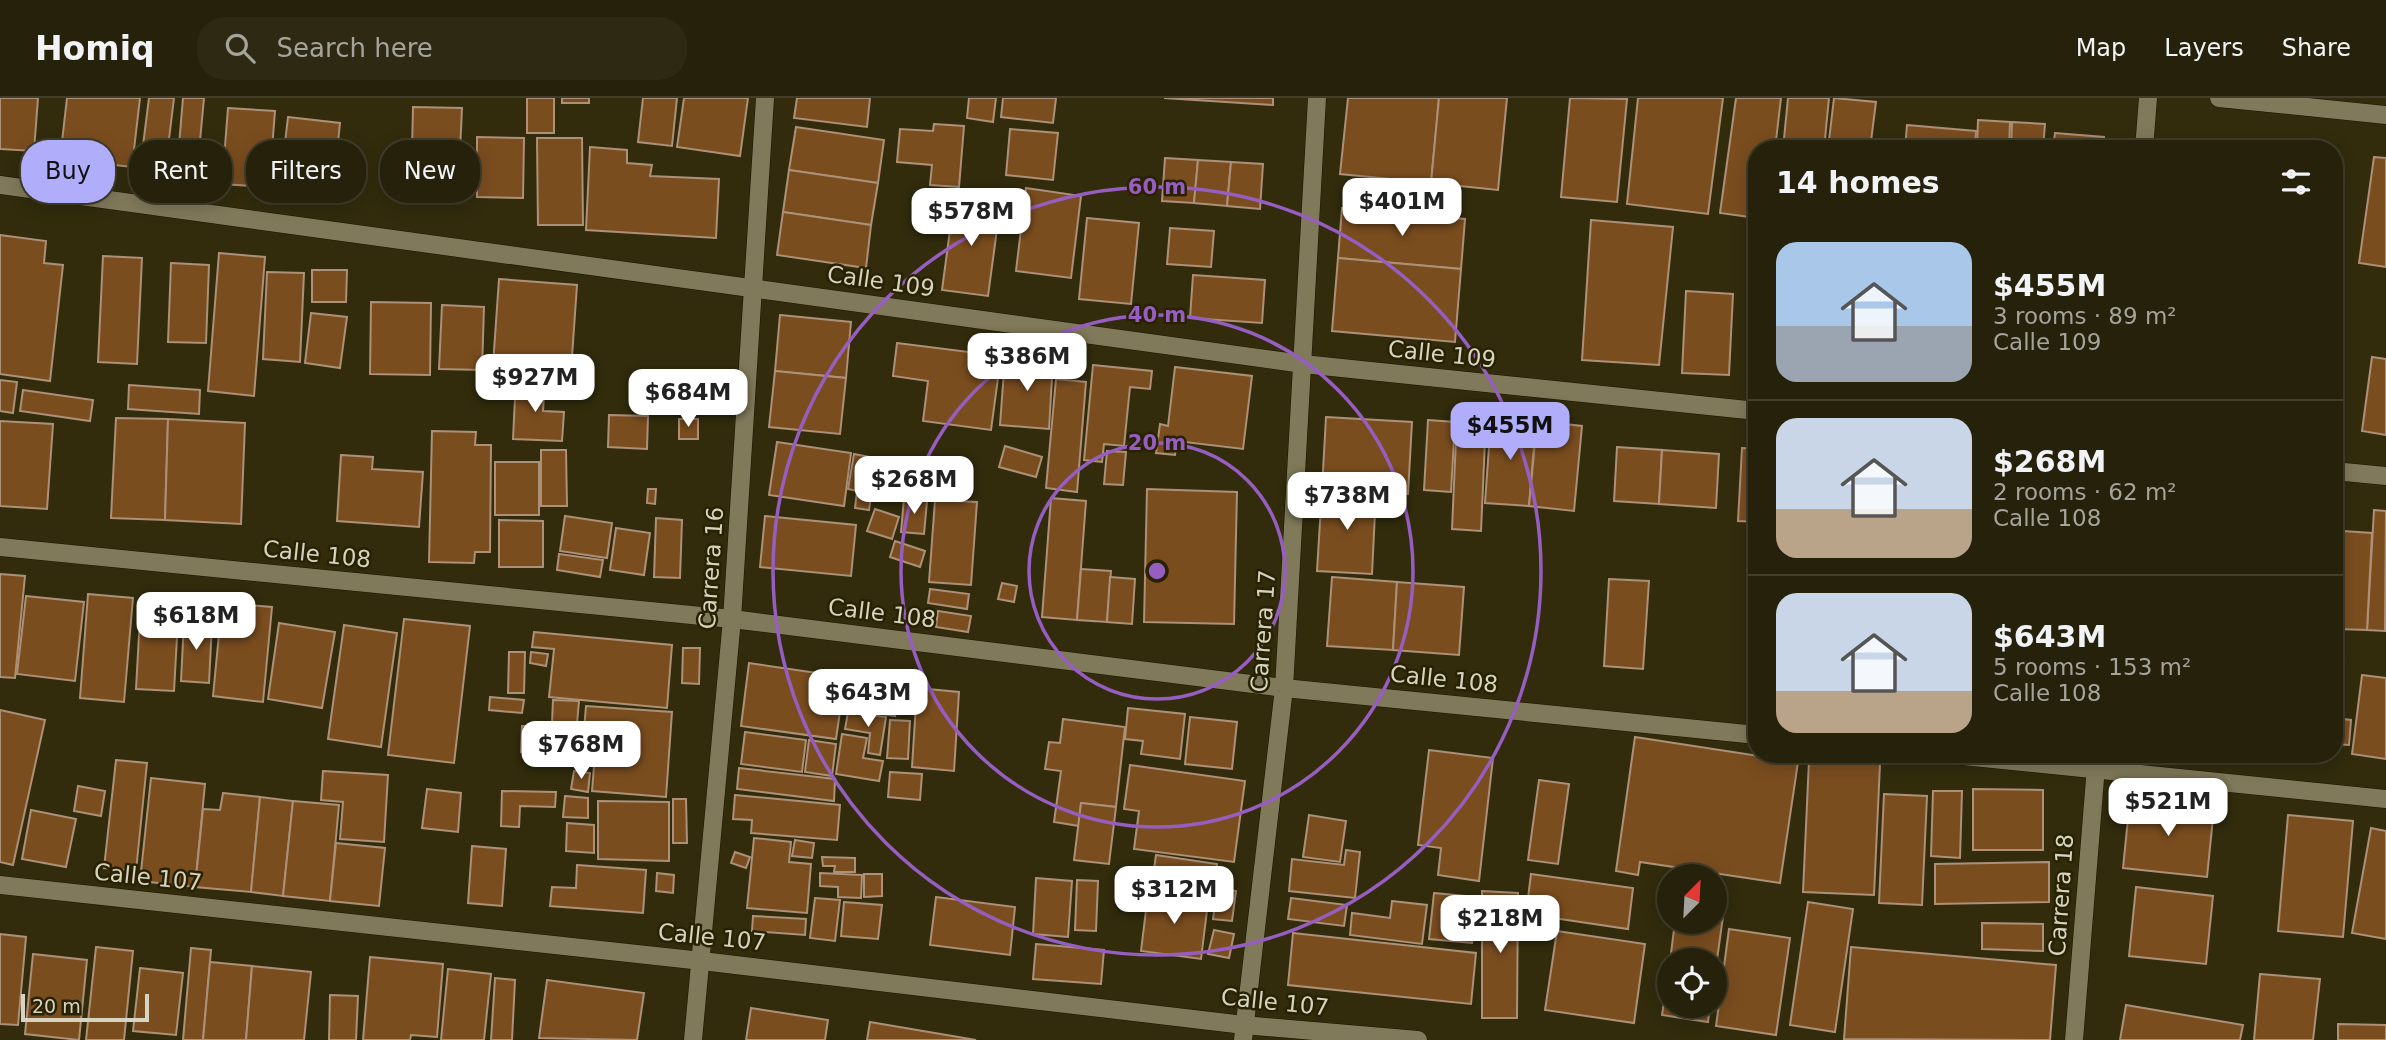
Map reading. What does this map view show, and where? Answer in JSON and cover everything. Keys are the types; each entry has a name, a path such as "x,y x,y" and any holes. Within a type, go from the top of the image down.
{"street":[{"name":"Carrera 16","path":"693,1040 732,619 765,98"},
{"name":"Carrera 17","path":"1243,1032 1284,688 1317,98"},
{"path":"2145,140 2148,98"},
{"path":"2219,98 2386,115"},
{"name":"Calle 109","path":"0,185 1303,364 1748,410"},
{"path":"2343,472 2386,476"},
{"name":"Calle 108","path":"0,547 732,619 1284,688 1748,734"},
{"name":"Carrera 18","path":"2074,1040 2096,763"},
{"path":"2104,763 2386,799"},
{"name":"Calle 107","path":"0,886 702,961 1243,1032 1418,1040"}],"building":[{"path":"0,98 38,98 35,140 21,140 21,150 0,149"},
{"path":"67,98 140,98 135,140 129,140 129,167 115,165 115,140 62,140"},
{"path":"149,98 174,98 169,140 144,140"},
{"path":"183,98 204,98 200,140 179,140"},
{"path":"527,98 554,98 554,133 527,133"},
{"path":"562,98 589,98 589,103 562,103"},
{"path":"643,98 677,98 672,146 638,142"},
{"path":"684,98 748,98 740,156 677,147"},
{"path":"797,98 870,98 867,127 794,118"},
{"path":"969,98 996,98 993,122 967,118"},
{"path":"1003,98 1056,98 1053,123 1001,117"},
{"path":"1164,98 1273,98 1273,105"},
{"path":"1348,98 1439,98 1431,183 1340,174"},
{"path":"1439,98 1507,98 1498,190 1431,183"},
{"path":"1570,98 1627,99 1617,202 1561,197"},
{"path":"1638,98 1723,98 1708,214 1627,204"},
{"path":"1736,98 1781,98 1776,140 1748,140 1748,217 1720,213"},
{"path":"1788,98 1829,98 1825,140 1784,140"},
{"path":"1834,98 1876,102 1871,140 1829,140"},
{"path":"413,107 462,108 461,140 412,140"},
{"path":"228,108 275,111 273,140 246,140 246,186 232,185 232,140 225,140"},
{"path":"288,117 340,123 338,140 285,140"},
{"path":"1978,120 2010,122 2009,140 1977,140"},
{"path":"2012,122 2045,124 2044,140 2011,140"},
{"path":"934,124 964,126 959,187 930,185 932,165 897,162 900,129 933,131"},
{"path":"1907,125 1976,131 1976,140 1906,140"},
{"path":"796,127 884,140 878,183 789,170"},
{"path":"1010,129 1058,133 1053,180 1006,175"},
{"path":"2055,133 2104,137 2104,140 2054,140"},
{"path":"477,137 524,138 523,198 480,197 480,140 477,140"},
{"path":"537,138 582,138 583,225 538,225"},
{"path":"590,147 627,150 627,163 652,165 650,176 719,179 716,238 586,230"},
{"path":"2374,157 2386,158 2386,267 2359,263"},
{"path":"1165,158 1198,160 1194,203 1162,201"},
{"path":"1198,160 1231,162 1227,206 1194,203"},
{"path":"1231,162 1263,164 1260,209 1227,206"},
{"path":"789,170 878,183 871,225 783,212"},
{"path":"1026,188 1081,196 1071,278 1016,271"},
{"path":"954,200 1000,207 988,296 942,290"},
{"path":"1342,208 1465,219 1461,269 1338,258"},
{"path":"783,212 871,225 866,268 777,255"},
{"path":"1087,218 1139,223 1131,304 1079,299"},
{"path":"1591,220 1673,227 1659,365 1582,360"},
{"path":"1170,228 1214,231 1211,267 1167,264"},
{"path":"0,235 46,241 44,263 63,265 50,381 0,374"},
{"path":"219,253 265,257 254,396 208,391"},
{"path":"103,256 142,258 137,364 98,362"},
{"path":"1338,258 1461,269 1455,342 1332,331"},
{"path":"171,263 209,265 206,343 168,342"},
{"path":"312,270 347,270 346,302 312,302"},
{"path":"267,272 304,273 300,362 263,359"},
{"path":"1193,275 1265,280 1262,323 1190,318"},
{"path":"499,279 577,285 571,371 493,365"},
{"path":"1686,291 1733,294 1729,375 1682,373"},
{"path":"371,302 431,303 430,375 370,374"},
{"path":"442,305 484,307 482,370 439,369"},
{"path":"311,313 347,317 340,368 305,363"},
{"path":"780,315 851,322 846,378 775,371"},
{"path":"897,343 1001,356 991,430 923,421 928,381 893,376"},
{"path":"1005,357 1053,361 1049,429 1000,425"},
{"path":"2372,357 2386,359 2386,435 2362,431"},
{"path":"1093,365 1152,371 1150,389 1130,387 1124,446 1104,444 1102,462 1084,460"},
{"path":"1175,367 1252,376 1243,449 1177,441 1175,455 1156,453 1160,424 1168,426"},
{"path":"775,371 846,378 840,434 769,427"},
{"path":"516,378 545,380 543,411 564,412 562,441 513,439"},
{"path":"1056,379 1086,382 1077,492 1046,488"},
{"path":"0,380 17,382 13,413 0,411"},
{"path":"129,385 200,390 199,414 128,409"},
{"path":"23,390 93,400 90,421 20,411"},
{"path":"609,415 648,416 647,449 608,447"},
{"path":"1457,416 1486,418 1481,531 1452,529"},
{"path":"1326,417 1412,422 1408,494 1322,489"},
{"path":"116,418 168,419 165,520 111,518"},
{"path":"1491,418 1536,422 1529,506 1485,503"},
{"path":"168,419 245,423 241,524 165,520"},
{"path":"679,419 698,419 698,439 679,439"},
{"path":"1428,420 1455,422 1451,492 1424,490"},
{"path":"0,421 53,424 47,509 0,506"},
{"path":"1537,421 1582,426 1574,511 1529,506"},
{"path":"432,431 476,432 475,445 491,445 490,552 475,552 474,563 429,562"},
{"path":"777,442 851,453 844,506 769,495"},
{"path":"1005,446 1042,457 1036,477 999,467"},
{"path":"1617,447 1662,450 1659,504 1614,501"},
{"path":"1742,448 1748,448 1748,522 1738,521"},
{"path":"541,450 566,450 567,506 541,506"},
{"path":"1662,450 1719,454 1716,508 1659,504"},
{"path":"1107,451 1126,452 1123,485 1104,484"},
{"path":"854,454 901,463 894,500 871,496 869,510 855,508 857,491 848,489"},
{"path":"341,455 373,457 372,469 423,472 419,527 337,521"},
{"path":"495,462 539,462 539,515 495,515"},
{"path":"648,489 656,489 655,504 647,503"},
{"path":"1147,489 1237,492 1234,624 1144,622"},
{"path":"1322,489 1376,492 1372,574 1317,571"},
{"path":"904,498 927,501 924,534 901,532"},
{"path":"1051,498 1086,501 1077,620 1042,617"},
{"path":"935,500 977,502 971,585 929,582"},
{"path":"875,509 899,517 892,539 867,531"},
{"path":"2374,510 2386,511 2385,631 2367,630"},
{"path":"565,516 612,523 607,558 560,551"},
{"path":"765,516 856,525 851,576 760,567"},
{"path":"656,518 682,520 680,578 654,577"},
{"path":"499,520 543,521 543,567 499,567"},
{"path":"616,528 650,533 644,575 610,570"},
{"path":"2343,531 2372,533 2367,630 2343,629"},
{"path":"895,541 925,551 920,567 890,557"},
{"path":"559,554 603,560 600,577 557,570"},
{"path":"1081,569 1111,571 1107,622 1077,620"},
{"path":"0,574 25,576 15,678 0,677"},
{"path":"1110,577 1135,579 1132,624 1107,622"},
{"path":"1332,577 1397,582 1393,650 1327,646"},
{"path":"1609,579 1649,581 1643,669 1604,666"},
{"path":"1397,582 1464,587 1459,655 1393,650"},
{"path":"1002,583 1017,586 1014,602 998,599"},
{"path":"930,589 969,594 967,609 928,603"},
{"path":"88,594 133,598 124,702 80,698"},
{"path":"26,596 84,602 75,681 17,674"},
{"path":"141,599 179,601 174,691 136,689"},
{"path":"222,603 272,607 263,702 213,696"},
{"path":"938,611 971,616 968,632 936,627"},
{"path":"404,619 470,626 454,763 388,755"},
{"path":"184,621 212,623 209,683 181,681"},
{"path":"279,623 335,632 322,708 268,699"},
{"path":"344,625 397,633 381,747 328,739"},
{"path":"534,632 672,645 667,708 549,697 554,649 532,647"},
{"path":"683,648 700,648 699,684 682,683"},
{"path":"509,652 525,652 524,693 508,693"},
{"path":"531,652 548,654 546,666 530,663"},
{"path":"749,663 845,677 836,739 741,726"},
{"path":"2362,675 2386,678 2386,759 2352,754"},
{"path":"853,686 898,693 895,716 850,709"},
{"path":"917,688 959,692 954,771 912,767"},
{"path":"490,697 524,700 522,713 489,710"},
{"path":"553,700 579,701 577,724 552,723"},
{"path":"586,706 672,712 666,797 592,791 594,766 581,765"},
{"path":"1128,708 1185,714 1180,759 1141,754 1143,741 1125,739"},
{"path":"0,710 45,720 13,865 0,862"},
{"path":"848,712 886,717 880,755 868,753 870,733 845,729"},
{"path":"1190,717 1237,722 1232,769 1185,764"},
{"path":"1063,719 1125,727 1116,807 1081,803 1079,826 1054,822 1061,771 1045,769 1049,742 1060,743"},
{"path":"2343,719 2351,720 2349,745 2343,745"},
{"path":"890,720 910,721 908,759 887,758"},
{"path":"543,724 579,727 577,762 540,759"},
{"path":"522,726 538,726 537,752 521,752"},
{"path":"745,732 806,740 802,772 741,764"},
{"path":"842,734 867,738 863,758 883,761 879,781 836,774"},
{"path":"1635,737 1748,754 1748,763 1798,763 1780,883 1727,875 1727,864 1657,865 1640,862 1638,875 1616,871"},
{"path":"809,740 836,744 832,776 805,772"},
{"path":"1429,750 1493,758 1479,881 1438,875 1441,848 1418,845"},
{"path":"116,760 147,763 136,871 104,868"},
{"path":"1809,763 1880,764 1874,895 1803,892"},
{"path":"1130,765 1245,781 1234,862 1134,849 1139,811 1124,809"},
{"path":"739,768 835,779 834,801 737,789"},
{"path":"323,771 388,775 384,842 340,839 343,802 321,800"},
{"path":"574,771 590,773 588,792 571,789"},
{"path":"890,772 922,774 920,800 888,797"},
{"path":"151,778 205,784 195,887 140,881"},
{"path":"1539,780 1569,784 1558,864 1528,860"},
{"path":"78,786 105,791 101,816 74,811"},
{"path":"427,789 461,793 458,832 422,828"},
{"path":"1973,789 2043,790 2043,850 1973,850"},
{"path":"502,791 556,792 555,807 520,806 519,827 501,826"},
{"path":"1933,791 1962,791 1960,858 1931,856"},
{"path":"223,793 260,797 251,892 195,887 203,809 220,810"},
{"path":"1884,794 1927,796 1922,905 1879,903"},
{"path":"735,795 840,805 837,840 751,833 752,820 733,819"},
{"path":"565,796 588,798 588,818 563,817"},
{"path":"260,797 293,801 283,896 251,892"},
{"path":"673,799 686,799 687,843 673,843"},
{"path":"2130,799 2214,808 2207,877 2123,868"},
{"path":"293,801 339,805 330,901 283,896"},
{"path":"598,801 669,802 669,861 598,859"},
{"path":"1081,803 1116,807 1109,864 1074,860"},
{"path":"31,810 76,819 66,867 22,859"},
{"path":"1309,815 1346,821 1340,862 1303,857"},
{"path":"2288,815 2353,821 2343,937 2278,931"},
{"path":"567,823 594,825 594,853 566,851"},
{"path":"2371,828 2386,831 2386,939 2352,933"},
{"path":"754,838 791,842 789,862 811,864 807,913 747,908"},
{"path":"795,840 814,843 812,858 792,856"},
{"path":"336,843 385,848 379,906 330,901"},
{"path":"472,846 506,849 502,906 468,903"},
{"path":"1346,850 1360,852 1355,898 1289,891 1292,859 1344,865"},
{"path":"735,852 750,857 746,868 731,863"},
{"path":"1156,855 1217,864 1213,899 1151,890"},
{"path":"822,857 855,858 855,872 834,872 835,866 823,866"},
{"path":"2049,862 2049,902 1935,904 1935,864"},
{"path":"577,865 646,870 643,913 550,906 552,887 576,888"},
{"path":"657,873 674,875 673,893 656,891"},
{"path":"820,873 862,875 861,898 838,897 838,887 820,886"},
{"path":"864,874 882,874 882,896 864,897"},
{"path":"1531,874 1633,888 1628,929 1526,914"},
{"path":"1036,878 1072,881 1068,937 1033,934"},
{"path":"1077,880 1098,881 1096,931 1075,930"},
{"path":"2136,887 2213,896 2206,964 2129,956"},
{"path":"1217,888 1236,891 1232,921 1213,919"},
{"path":"1482,891 1518,893 1517,1018 1482,1018"},
{"path":"1434,893 1476,897 1472,943 1429,939"},
{"path":"1148,894 1208,902 1201,959 1141,951"},
{"path":"936,897 1015,907 1010,955 930,945"},
{"path":"815,898 840,900 835,941 810,938"},
{"path":"1291,898 1347,905 1344,926 1288,919"},
{"path":"1392,901 1427,905 1422,944 1350,935 1352,913 1390,918"},
{"path":"844,902 882,905 878,939 841,936"},
{"path":"1808,902 1853,909 1835,1032 1790,1025"},
{"path":"753,916 806,919 805,935 752,931"},
{"path":"1982,923 2043,924 2043,951 1982,949"},
{"path":"1729,929 1790,938 1776,1035 1716,1026 1717,1018 1727,1018 1726,948"},
{"path":"1214,930 1234,934 1229,958 1208,954"},
{"path":"1557,931 1645,944 1634,1023 1545,1010"},
{"path":"1293,933 1476,953 1471,1004 1288,985"},
{"path":"0,934 26,937 18,1025 0,1024"},
{"path":"1673,934 1721,934 1719,948 1672,948"},
{"path":"1036,944 1104,950 1101,984 1033,979"},
{"path":"96,947 133,951 124,1040 86,1040"},
{"path":"1851,947 2056,965 2050,1040 1844,1039"},
{"path":"191,948 211,950 203,1040 183,1040"},
{"path":"33,954 87,960 79,1040 25,1034"},
{"path":"370,957 443,964 437,1037 411,1035 410,1040 363,1040"},
{"path":"210,962 252,966 246,1040 203,1040"},
{"path":"252,966 311,972 304,1040 246,1040"},
{"path":"140,968 183,973 176,1035 133,1031"},
{"path":"448,969 491,974 484,1040 441,1040"},
{"path":"2260,974 2320,979 2313,1040 2254,1040"},
{"path":"495,978 515,980 512,1040 491,1040"},
{"path":"547,980 644,993 637,1040 539,1038"},
{"path":"330,995 358,996 356,1040 329,1040"},
{"path":"2126,1005 2243,1025 2240,1040 2120,1040"},
{"path":"751,1008 828,1020 825,1040 746,1040"},
{"path":"1682,1018 1708,1018 1708,1022"},
{"path":"870,1022 976,1040 867,1040"},
{"path":"2338,1024 2386,1025 2386,1040 2338,1040"}]}
